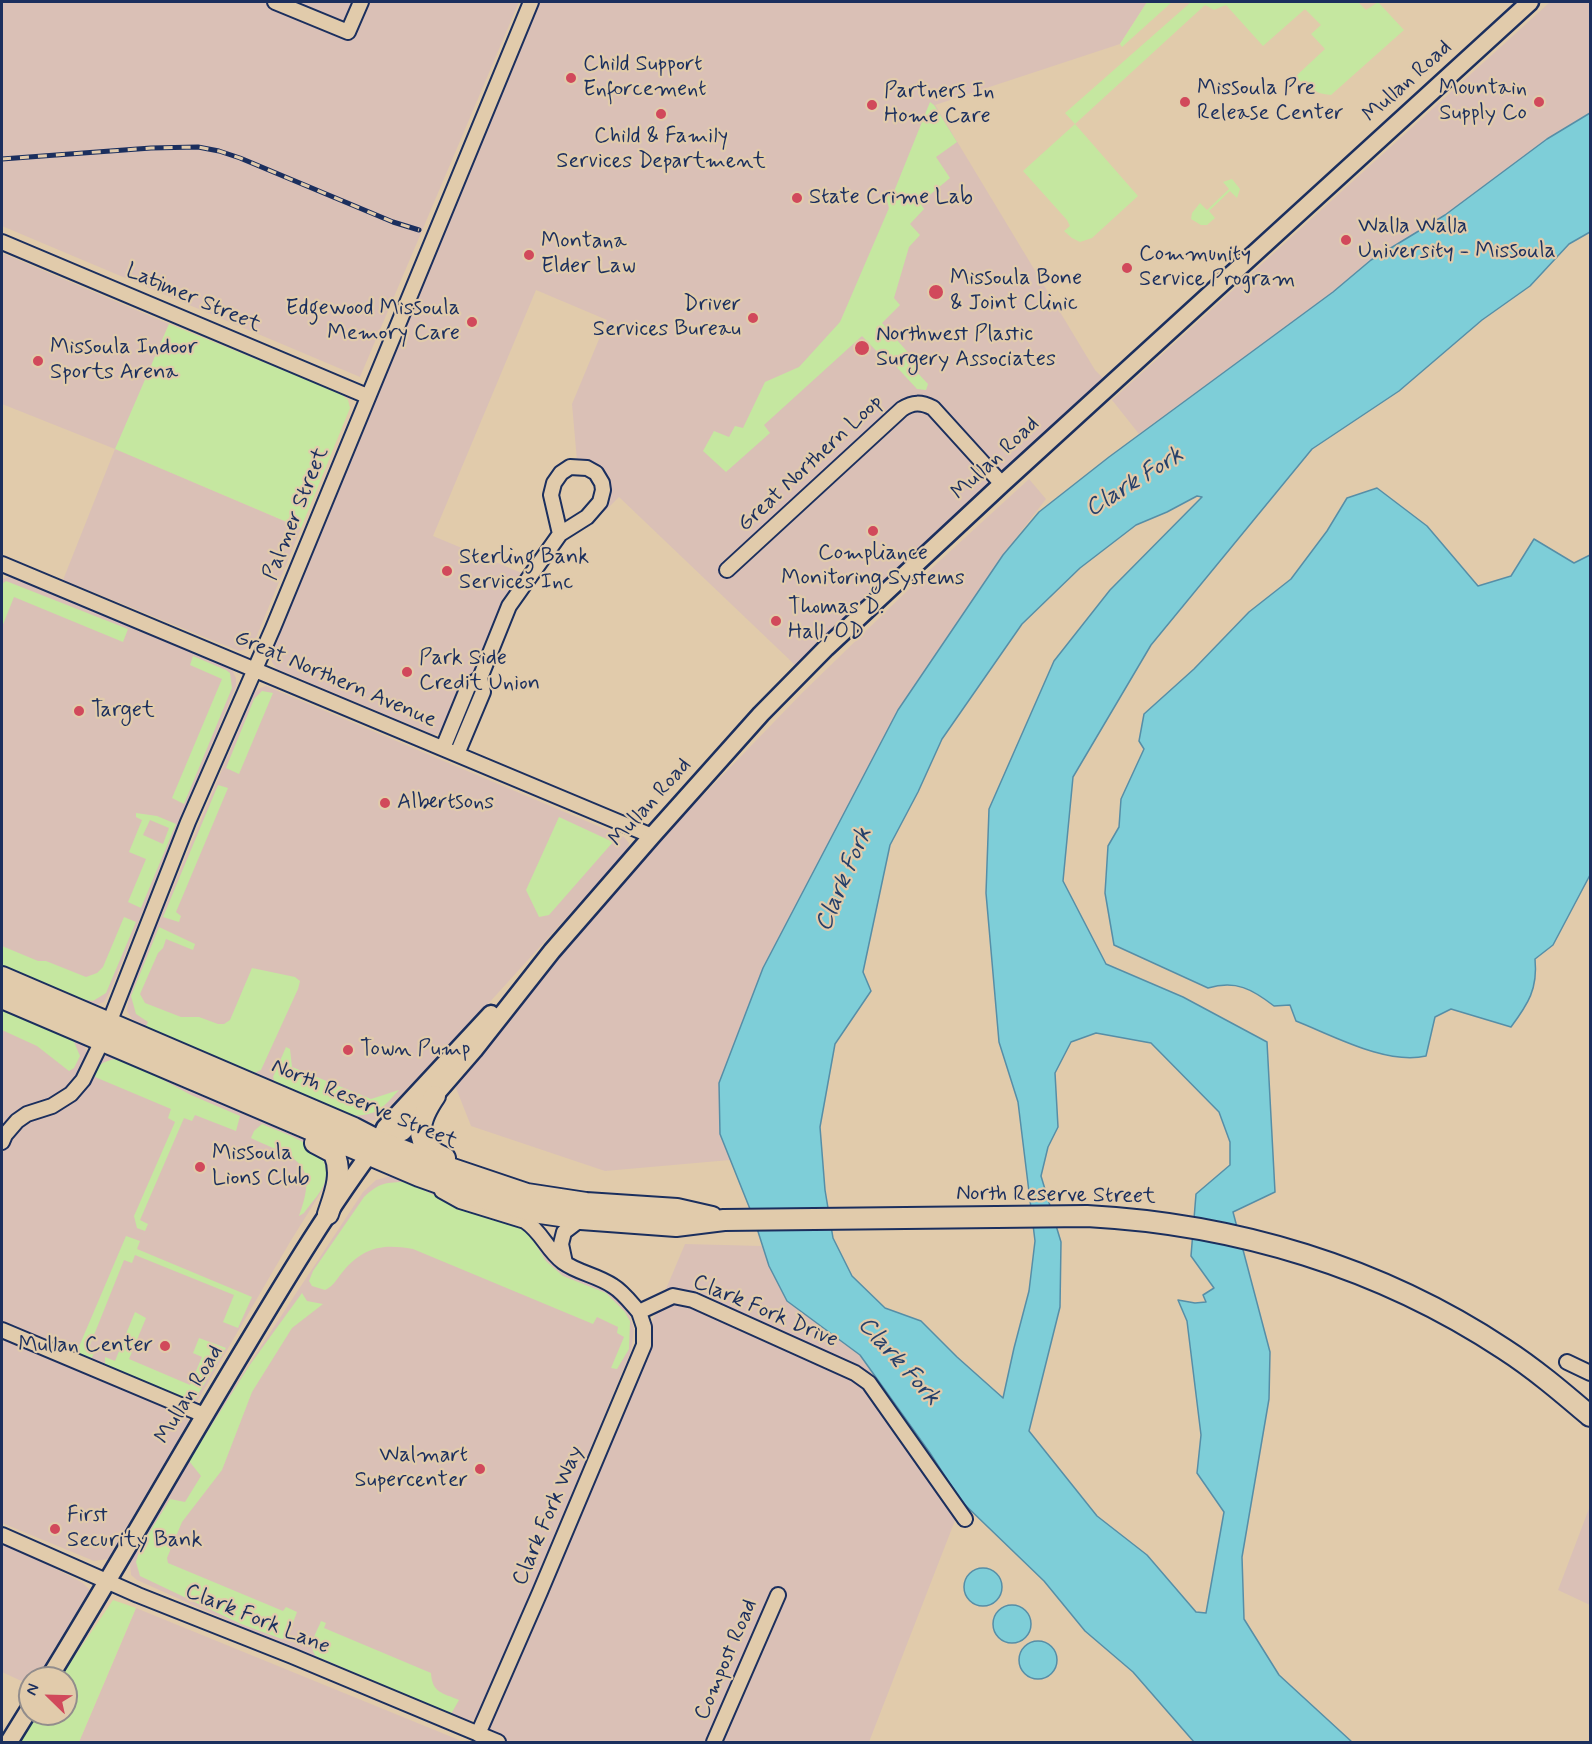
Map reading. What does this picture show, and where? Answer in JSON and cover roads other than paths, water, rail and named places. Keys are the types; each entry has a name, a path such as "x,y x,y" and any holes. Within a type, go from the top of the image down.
{"highway":[{"name":"North Reserve Street","path":"2,977 106,1032 141,1058 374,1148 441,1165 526,1194 586,1203 678,1209 723,1220"},
{"name":"North Reserve Street","path":"2,998 106,1032 354,1128 374,1148 434,1182 516,1208 581,1219 676,1226 723,1220 1087,1216 1184,1225 1272,1244 1333,1263 1422,1301 1505,1349 1590,1416"},
{"path":"141,1058 179,1083 334,1153 339,1177 328,1214"},
{"path":"435,1096 424,1112 421,1128 421,1137 428,1149 456,1163 507,1181 526,1194"}],"main road":[{"name":"Mullan Road","path":"374,1148 403,1132 514,1000 527,981 652,836 761,714 818,656 1002,484 1530,2"},
{"name":"Mullan Road","path":"56,1666 275,1296 374,1148 388,1123 461,1044 527,981"},
{"path":"9,1743 19,1726"}],"street":[{"path":"275,2 348,32 361,2"},
{"name":"Palmer Street","path":"2,1142 5,1134 27,1114 52,1106 71,1094 83,1080 106,1032 188,822 254,670 531,2"},
{"name":"Latimer Street","path":"2,242 367,396"},
{"name":"Great Northern Loop","path":"727,570 910,404 923,403 933,408 1002,484"},
{"path":"443,748 468,687 480,678 509,606 560,534 587,517 600,502 602,483 596,473 587,468 570,468 561,473 554,483 551,495 560,534"},
{"name":"Great Northern Avenue","path":"2,564 652,836"},
{"path":"457,754 483,692 480,678"},
{"path":"434,1182 441,1191 460,1201 525,1221 533,1226 550,1249 565,1263 581,1273 613,1286 630,1300 639,1312"},
{"path":"565,1263 561,1244 564,1232 581,1219"},
{"name":"Clark Fork Drive","path":"639,1312 673,1296 693,1300 855,1373 869,1383 965,1519"},
{"name":"Clark Fork Way","path":"478,1734 644,1345 644,1327 639,1312"},
{"path":"2,1330 204,1415"},
{"path":"1567,1362 1590,1373"},
{"name":"Clark Fork Lane","path":"2,1535 108,1582 292,1656 498,1743"},
{"name":"Compost Road","path":"714,1743 778,1595"}],"water":[{"name":"Clark Fork","path":"1590,113 1590,232 1569,244 1530,286 1482,320 1399,391 1312,449 1151,645 1073,777 1063,881 1106,964 1183,997 1267,1042 1275,1192 1233,1212 1270,1352 1269,1399 1242,1557 1244,1619 1279,1675 1352,1742 1194,1742 1133,1672 1085,1631 1044,1581 961,1501 930,1453 860,1355 787,1301 769,1266 754,1219 720,1134 719,1083 763,968 898,710 1003,555 1039,512 1109,457 1333,292 1371,260 1445,215 1547,139","holes":["1197,496 1202,497 1110,590 1054,661 989,809 986,893 999,1042 1018,1102 1035,1241 1029,1291 1003,1398 921,1321 885,1308 852,1276 833,1238 825,1190 820,1127 835,1044 871,991 863,972 890,845 942,739 1022,624 1080,568 1136,525","1096,1033 1151,1043 1219,1112 1230,1142 1230,1165 1196,1194 1191,1256 1214,1288 1203,1295 1206,1302 1178,1300 1187,1321 1201,1435 1197,1473 1224,1512 1206,1613 1196,1612 1147,1555 1097,1516 1029,1431 1060,1307 1061,1242 1041,1176 1048,1147 1058,1127 1055,1073 1071,1042"]},
{"path":"1377,488 1427,526 1478,586 1511,576 1534,539 1574,563 1590,555 1590,875 1553,945 1535,959 1533,988 1511,1027 1451,1009 1435,1017 1426,1056 1410,1058 1360,1048 1296,1021 1290,1005 1274,1006 1251,991 1235,986 1208,988 1114,945 1105,893 1108,846 1119,827 1121,799 1144,749 1139,741 1144,714 1194,669 1249,612 1291,579 1327,531 1347,498"},
{"path":"983,1568 996,1574 1002,1587 996,1600 983,1606 970,1600 964,1587 970,1574"},
{"path":"1012,1605 1025,1611 1031,1624 1025,1637 1012,1643 999,1637 993,1624 999,1611"},
{"path":"1038,1641 1051,1647 1057,1660 1051,1673 1038,1679 1025,1673 1019,1660 1025,1647"}],"railway":[{"path":"2,159 151,148 198,147 240,158 393,222 419,230"}],"place":[{"name":"Child Support Enforcement","path":"571,78"},
{"name":"Missoula Pre Release Center","path":"1185,102"},
{"name":"Mountain Supply Co","path":"1539,102"},
{"name":"Partners In Home Care","path":"872,105"},
{"name":"Child & Family Services Department","path":"661,114"},
{"name":"State Crime Lab","path":"797,198"},
{"name":"Walla Walla University - Missoula","path":"1346,240"},
{"name":"Montana Elder Law","path":"529,255"},
{"name":"Community Service Program","path":"1127,268"},
{"name":"Missoula Bone & Joint Clinic","path":"936,292"},
{"name":"Driver Services Bureau","path":"753,318"},
{"name":"Edgewood Missoula Memory Care","path":"472,322"},
{"name":"Northwest Plastic Surgery Associates","path":"862,348"},
{"name":"Missoula Indoor Sports Arena","path":"38,361"},
{"name":"Compliance Monitoring Systems","path":"873,531"},
{"name":"Sterling Bank Services Inc","path":"447,571"},
{"name":"Thomas D. Hall, OD","path":"776,621"},
{"name":"Park Side Credit Union","path":"407,672"},
{"name":"Target","path":"79,711"},
{"name":"Albertsons","path":"385,803"},
{"name":"Town Pump","path":"348,1050"},
{"name":"Missoula Lions Club","path":"200,1167"},
{"name":"Mullan Center","path":"165,1346"},
{"name":"Walmart Supercenter","path":"480,1469"},
{"name":"First Security Bank","path":"55,1529"}]}
